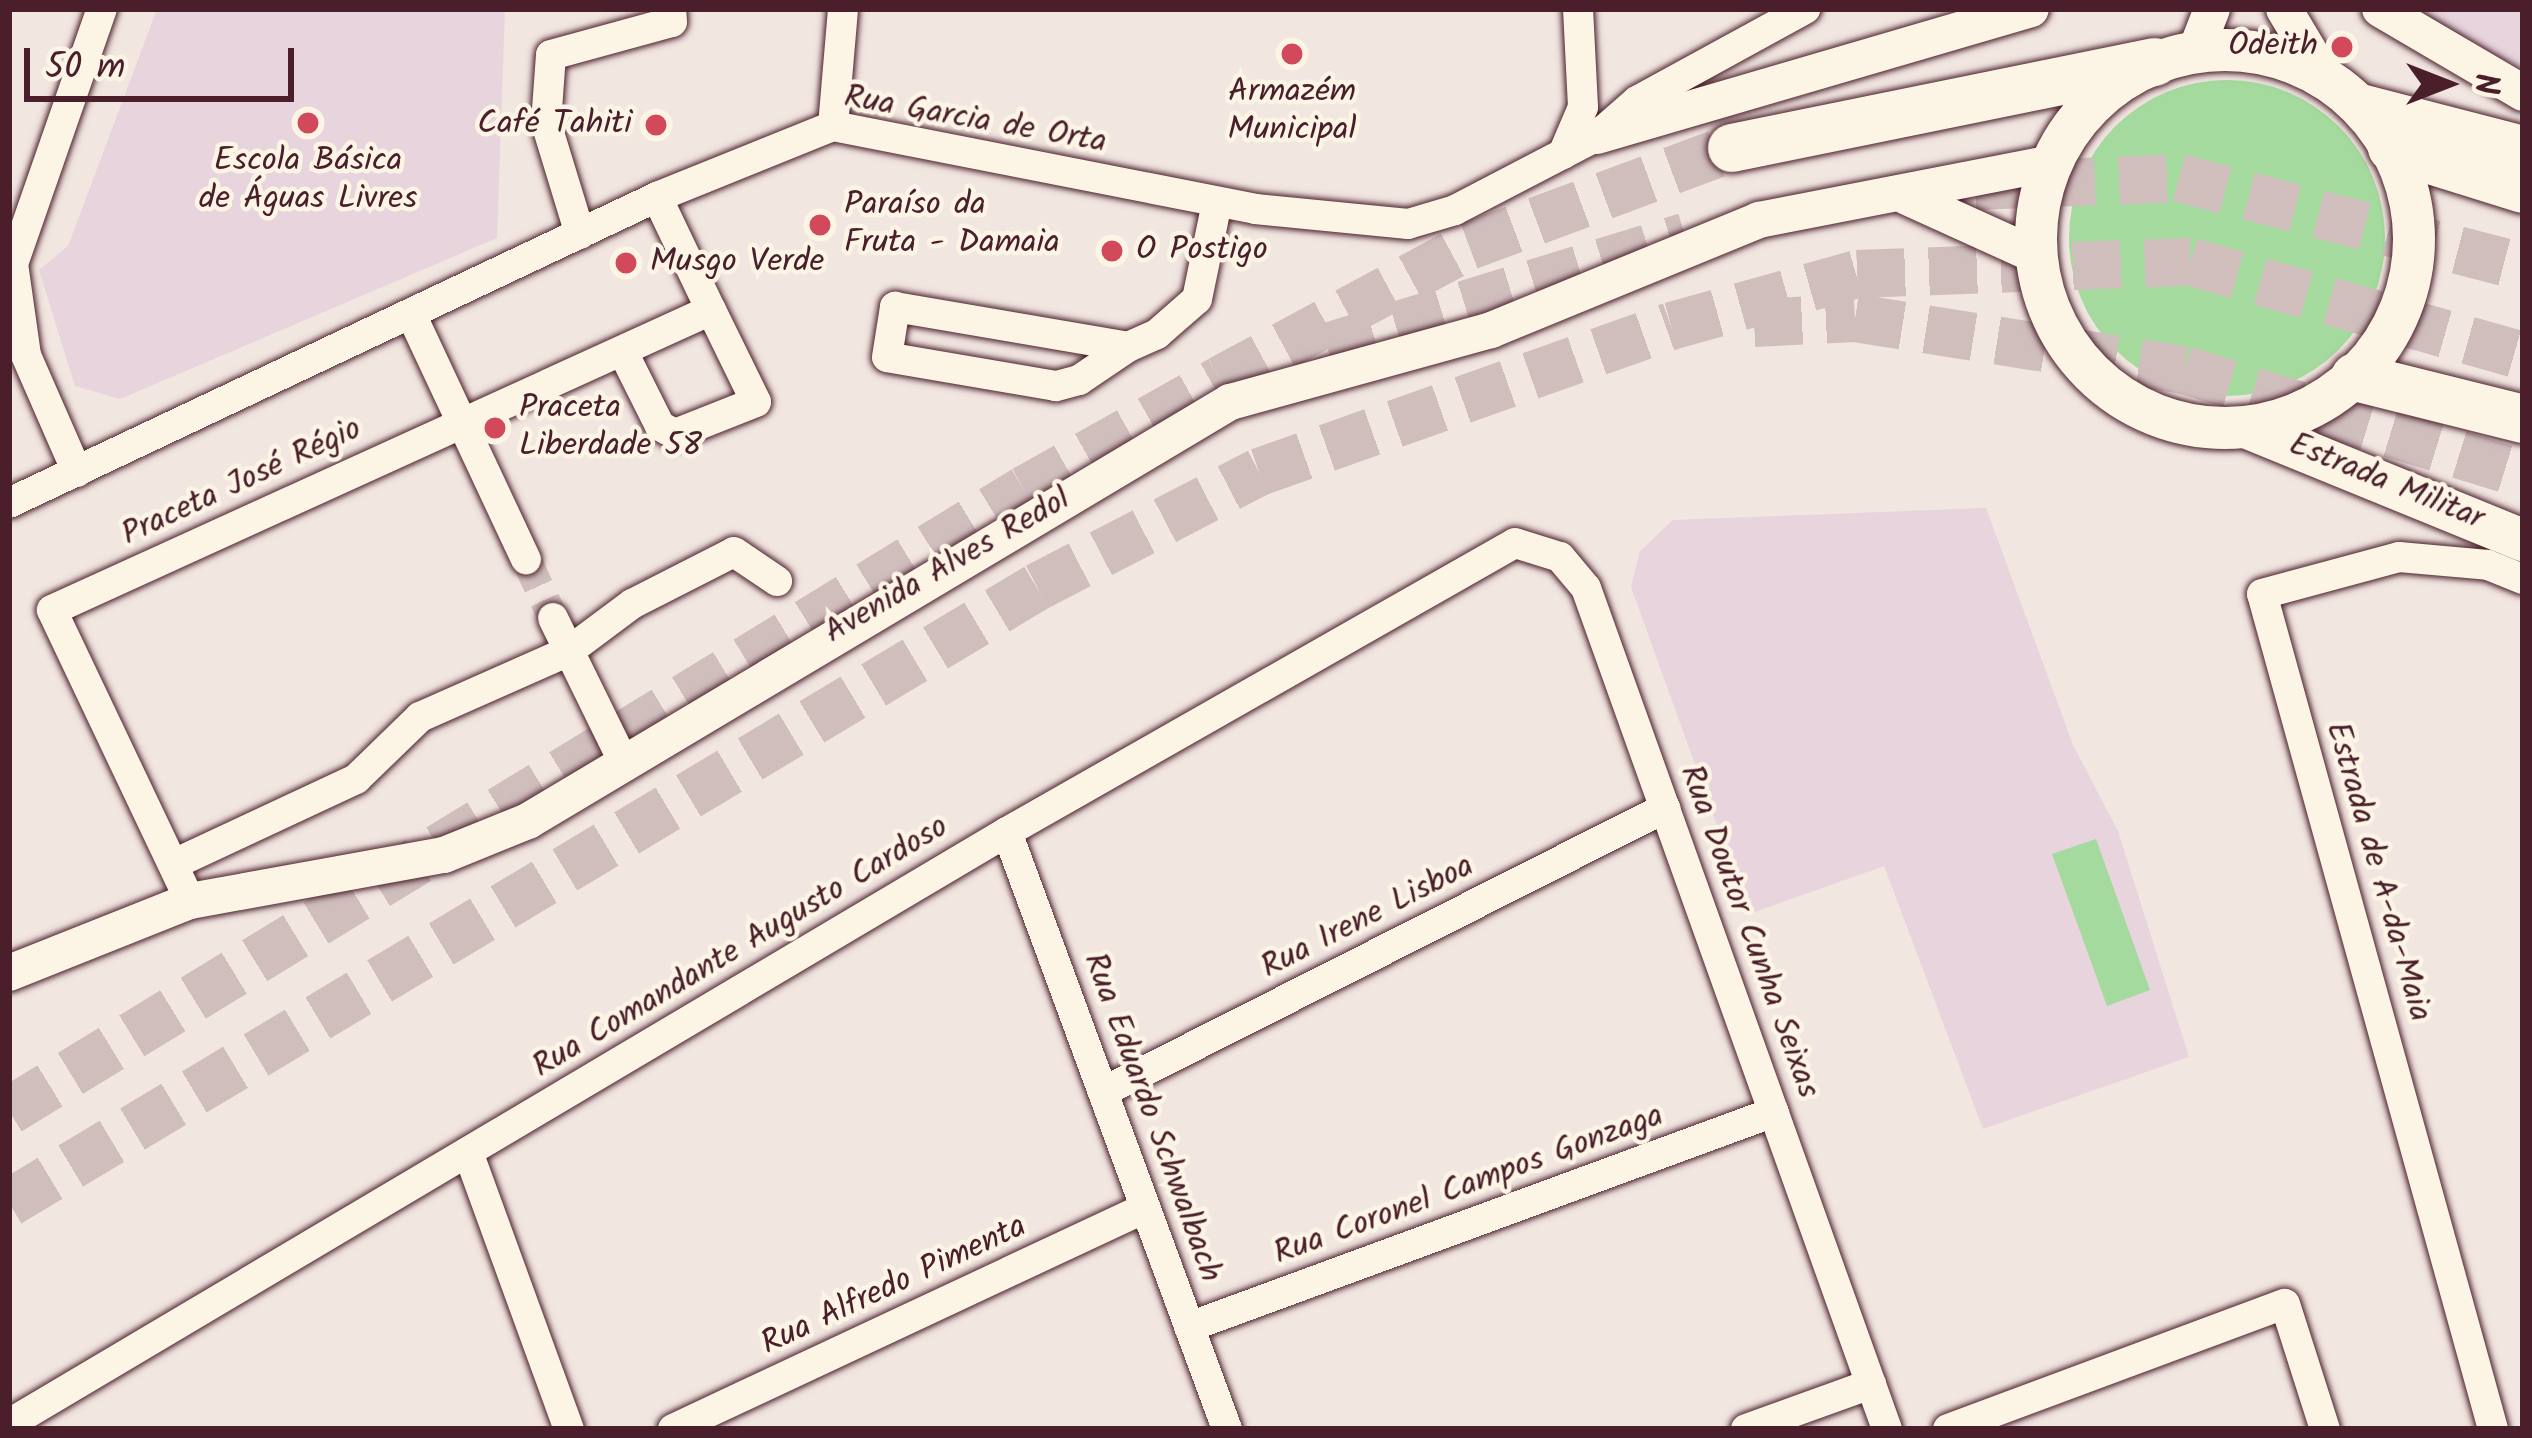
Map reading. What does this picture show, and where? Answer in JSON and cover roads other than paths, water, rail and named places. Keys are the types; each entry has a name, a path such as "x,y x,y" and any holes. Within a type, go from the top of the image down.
{"highway":[{"path":"1732,148 2175,56"},
{"path":"2392,148 2523,189"},
{"path":"2355,377 2523,419"}],"main road":[{"path":"2242,49 2326,78 2361,105 2392,148 2410,194 2415,244 2408,293 2387,338 2355,377 2306,411 2248,428 2197,427 2149,413 2106,386 2055,320 2037,256 2038,208 2051,164 2076,121 2111,86 2175,56 2242,49"},
{"path":"2361,105 2523,147"},
{"name":"Estrada Militar","path":"2248,428 2523,540"}],"street":[{"path":"77,472 26,356 13,264 102,9"},
{"path":"580,234 546,123 551,55 672,22 671,9"},
{"path":"833,126 843,9"},
{"path":"1563,154 1583,107 1578,9"},
{"name":"Rua Garcia de Orta","path":"9,502 657,197 833,126 1217,202 1408,224 1455,210 1597,136 1637,101 1805,9"},
{"path":"1597,136 2030,9"},
{"path":"2175,56 2212,9"},
{"path":"2284,9 2326,78"},
{"path":"2380,9 2523,93"},
{"name":"Avenida Alves Redol","path":"9,974 190,901 444,855 528,821 1229,402 1491,330 1759,220 1904,196 2051,164"},
{"path":"1904,196 2037,256"},
{"path":"623,352 660,426 675,434 707,426 756,402 657,197"},
{"path":"1129,347 895,307 887,357 1055,386 1079,380 1172,325 1197,299 1217,202"},
{"name":"Praceta José Régio","path":"174,864 52,610 711,310"},
{"path":"411,314 526,559"},
{"name":"Rua Doutor Cunha Seixas","path":"1515,543 1560,557 1586,588 1887,1429"},
{"name":"Rua Comandante Augusto Cardoso","path":"9,1424 1007,832 1515,543"},
{"path":"190,901 174,864 356,778 420,717 569,651 632,604 734,552 777,580"},
{"name":"Estrada de A-da-Maia","path":"2493,1429 2262,594 2399,557 2488,565 2523,579"},
{"path":"553,618 625,763"},
{"name":"Rua Irene Lisboa","path":"1103,1092 1665,808"},
{"name":"Rua Eduardo Schwalbach","path":"1007,832 1227,1429"},
{"name":"Rua Coronel Campos Gonzaga","path":"1189,1327 1774,1112"},
{"path":"468,1152 569,1429"},
{"name":"Rua Alfredo Pimenta","path":"673,1429 1145,1208"},
{"path":"1948,1429 2285,1304 2325,1429"},
{"path":"1746,1429 1871,1384"}],"tunnel":[{"path":"9,1111 1024,490 1220,380 1469,246 1732,148"},
{"path":"1975,186 2179,178 2523,267"},
{"path":"1327,347 1685,237"},
{"path":"9,1203 1037,587 1259,472 1671,326 1857,274 2191,262 2523,356"},
{"path":"1754,323 1855,318 2184,370 2523,474"},
{"path":"526,559 553,618"}],"place":[{"name":"Odeith","path":"2342,47"},
{"name":"Armazém Municipal","path":"1292,54"},
{"name":"Escola Básica de Águas Livres","path":"308,123"},
{"name":"Café Tahiti","path":"656,125"},
{"name":"Paraíso da Fruta - Damaia","path":"820,225"},
{"name":"O Postigo","path":"1112,251"},
{"name":"Musgo Verde","path":"626,263"},
{"name":"Praceta Liberdade 58","path":"495,428"}]}
